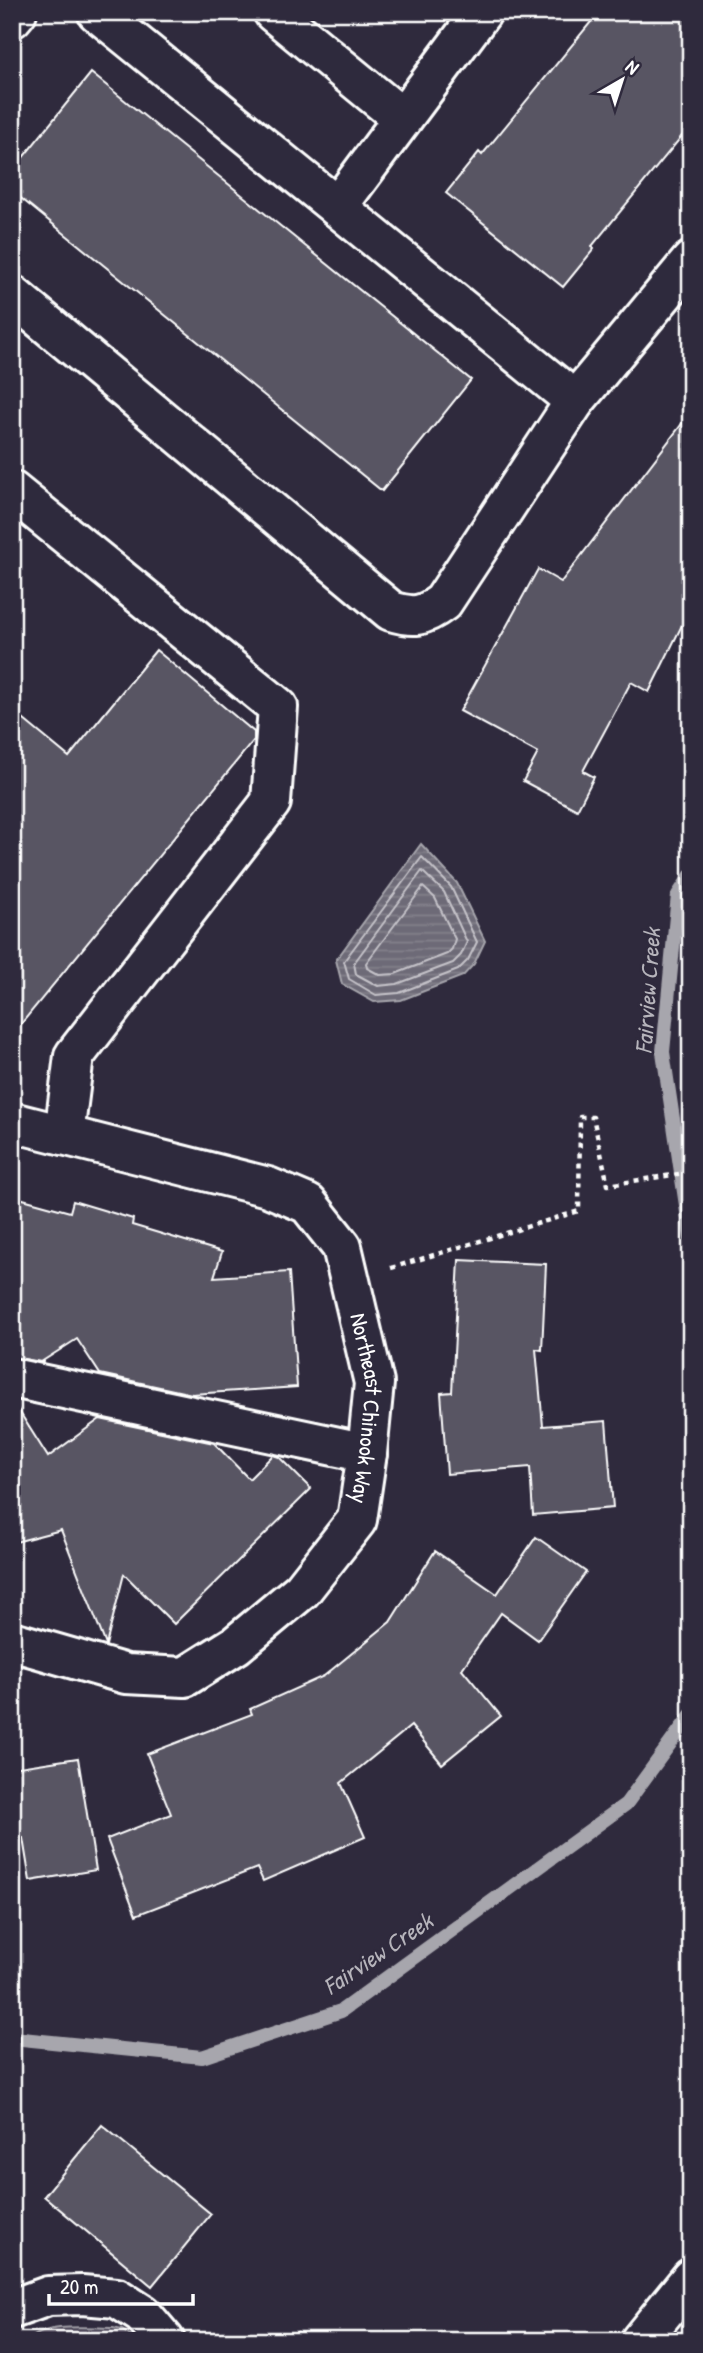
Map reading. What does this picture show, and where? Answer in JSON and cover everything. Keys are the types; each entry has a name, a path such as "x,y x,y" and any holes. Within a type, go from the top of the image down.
{"street":[{"path":"12,18 17,12"},
{"path":"97,12 575,401"},
{"path":"273,12 402,118"},
{"path":"337,207 482,12"},
{"path":"12,295 391,611 410,617 430,612 443,602 575,401 691,261"},
{"path":"12,491 278,706 271,802 74,1056 64,1135"},
{"name":"Northeast Chinook Way","path":"12,1122 268,1187 308,1204 342,1247 374,1383 367,1453 356,1520 302,1590 236,1644 185,1677 126,1674 12,1641"},
{"path":"12,1378 367,1453"},
{"path":"640,2341 691,2278"},
{"path":"12,2309 48,2296 117,2298 142,2314 165,2341"}],"path":[{"path":"351,1280 579,1210 580,1117 593,1116 608,1185 691,1172"},
{"path":"257,2341 298,2333 308,2341"}],"shaded area":[{"path":"56,2329 122,2330 137,2341 28,2341 36,2335"}],"water":[{"path":"421,844 457,883 485,941 474,964 463,976 401,1000 374,1002 342,984 336,960"}],"building":[{"path":"599,12 691,12 691,125 592,246 594,249 563,287 446,193 479,152 482,155"},
{"path":"91,73 471,380 382,491 12,191 12,171"},
{"path":"691,412 691,607 649,692 631,682 583,771 594,777 577,810 523,781 538,753 460,711 538,569 561,582"},
{"path":"156,650 254,732 254,740 12,1035 12,710 69,757"},
{"path":"12,1196 70,1212 73,1201 133,1219 132,1225 222,1252 214,1277 289,1272 297,1387 192,1394 100,1374 77,1339 41,1362 12,1357"},
{"path":"459,1260 546,1264 542,1350 536,1349 543,1426 606,1421 613,1508 533,1515 530,1467 447,1474 441,1393 452,1392"},
{"path":"12,1400 48,1457 100,1419 214,1443 249,1479 273,1455 279,1457 311,1489 174,1624 124,1574 106,1645 61,1530 12,1543"},
{"path":"536,1537 586,1572 538,1640 501,1613 462,1669 501,1716 442,1764 411,1726 341,1783 365,1837 263,1881 257,1868 136,1915 107,1839 171,1814 147,1754 252,1714 250,1709 324,1676 390,1622 435,1551 497,1594"},
{"path":"78,1758 96,1870 30,1881 23,1838 12,1839 12,1768"},
{"path":"102,2125 211,2214 152,2286 44,2196"}],"waterway":[{"name":"Fairview Creek","path":"691,875 678,895 663,1052 691,1239"},
{"name":"Fairview Creek","path":"12,2038 202,2057 341,2011 626,1804 691,1715"}]}
